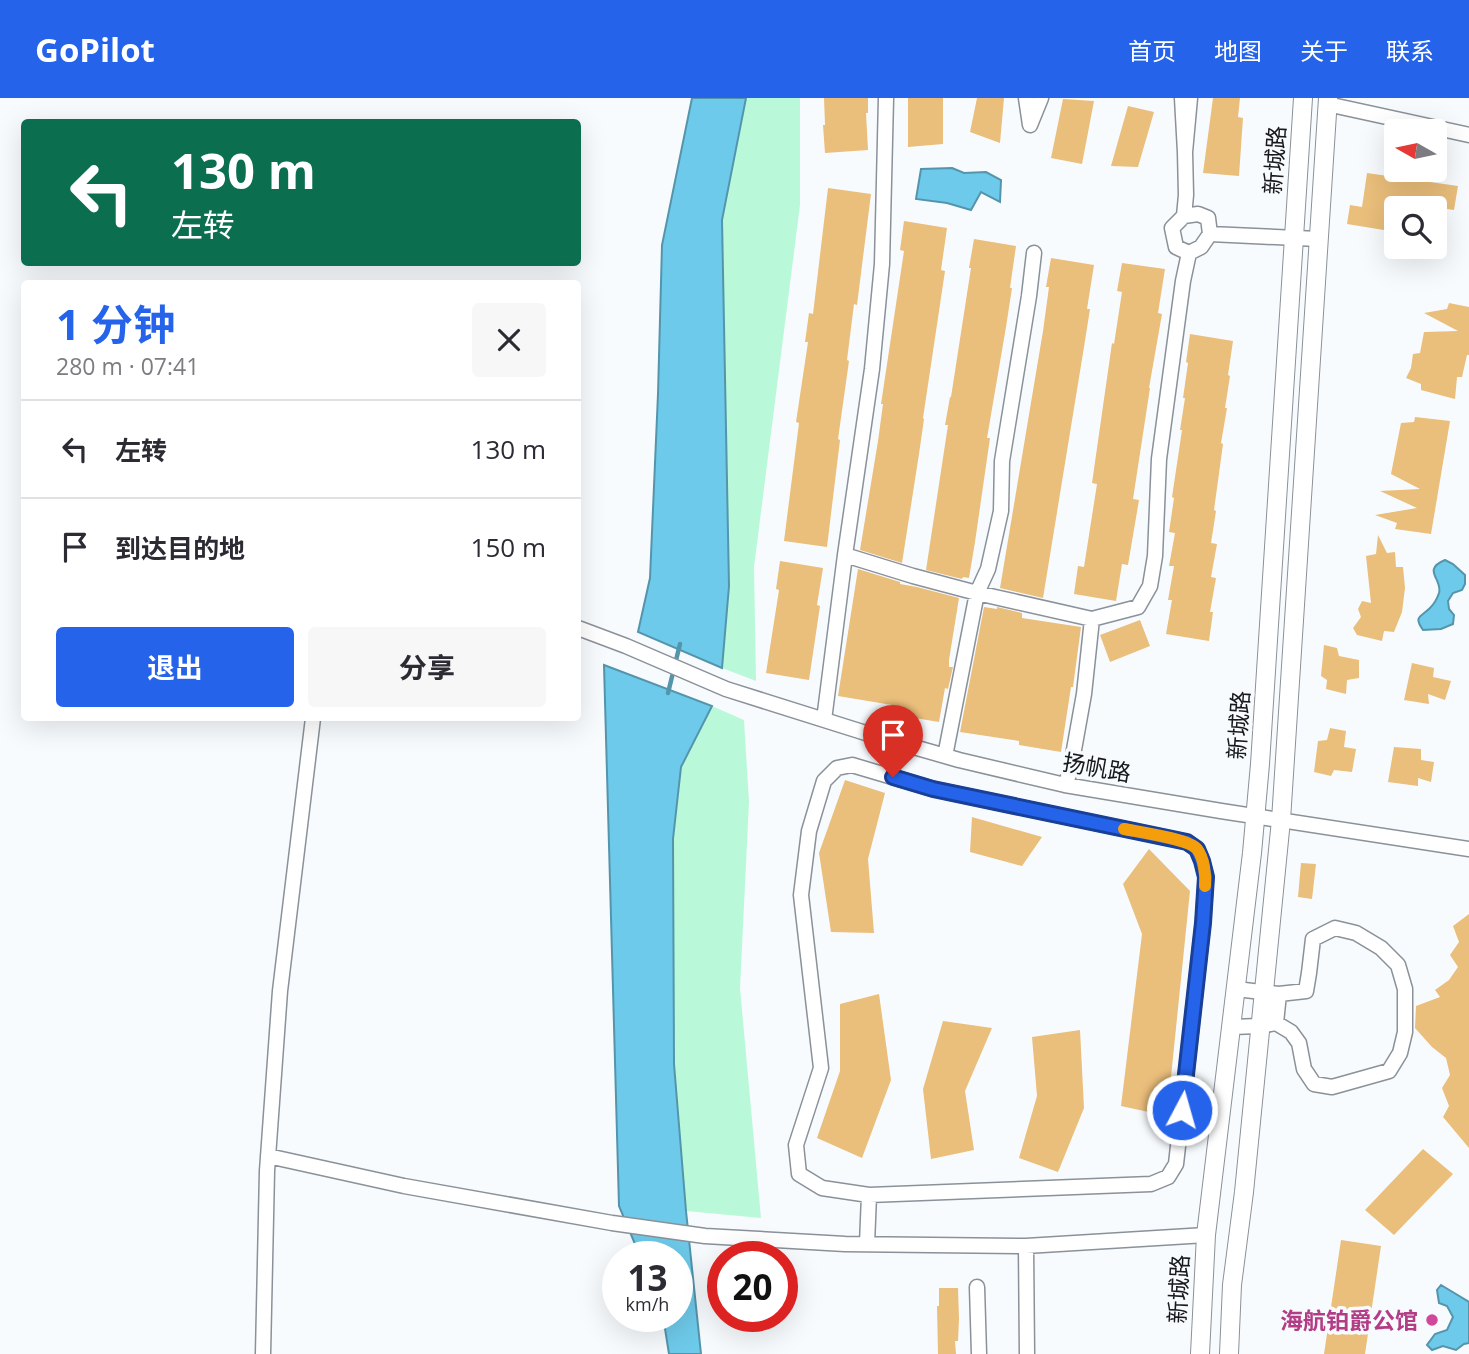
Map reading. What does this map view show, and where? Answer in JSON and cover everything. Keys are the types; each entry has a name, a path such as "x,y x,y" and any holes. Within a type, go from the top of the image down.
{"main road":[{"name":"新城路","path":"1200,1354 1206,1235 1252,853 1260,764 1303,98"},
{"path":"1229,1354 1232,1285 1271,993 1327,101"}],"street":[{"path":"824,720 872,369 882,264 886,98"},
{"path":"1026,98 1030,125 1041,98"},
{"path":"1182,98 1186,195 1184,216"},
{"path":"1185,152 1190,98"},
{"path":"1327,101 1469,135"},
{"path":"1198,214 1208,218 1210,234 1201,247 1189,253 1176,247 1172,228 1184,216 1198,214"},
{"path":"1210,234 1318,239"},
{"path":"945,757 977,593 988,569 1001,511 1002,461 1034,253"},
{"path":"845,555 977,593 1092,619 1138,607 1150,586 1155,556 1160,446 1189,253"},
{"path":"1065,785 1070,772 1084,694 1092,619"},
{"name":"扬帆路","path":"581,629 726,689 945,757 1065,785 1469,849"},
{"path":"263,1354 268,1156 280,991 313,721"},
{"path":"852,765 933,789 1187,842 1197,849 1206,877 1203,923 1176,1164 1168,1177 1151,1184 869,1195 821,1188 799,1174 796,1145 821,1068 801,895 809,831 824,781 837,768 852,765"},
{"path":"1231,1027 1268,1025 1291,1032 1299,1043 1304,1069 1314,1084 1332,1087 1389,1071 1400,1053 1405,1032 1405,989 1398,965 1381,948 1356,933 1335,928 1313,939 1306,990 1271,993 1236,989"},
{"path":"268,1156 404,1185 612,1223 705,1236 867,1244 1026,1246 1206,1235"},
{"path":"867,1244 869,1195"},
{"path":"1026,1246 1027,1354"},
{"path":"977,1287 979,1354"}],"green space":[{"path":"746,98 800,98 800,205 754,567 756,681 722,668 729,586 722,220"},
{"path":"712,706 744,720 749,802 740,988 761,1218 686,1211 674,1064 673,839 681,767"}],"water":[{"path":"692,98 746,98 722,220 729,586 722,668 638,632 650,578 662,245"},
{"path":"952,168 964,173 986,172 1001,180 1000,202 981,192 971,210 947,203 916,199 921,169"},
{"path":"1445,560 1465,575 1462,590 1453,593 1448,601 1449,609 1454,615 1453,624 1441,629 1423,630 1418,619 1433,605 1439,593 1434,567"},
{"path":"604,665 712,706 681,767 673,839 674,1064 689,1241 634,1241 619,1206"},
{"path":"693,1278 701,1354 669,1354 666,1332 693,1332"},
{"path":"1441,1285 1469,1302 1469,1343 1456,1350 1443,1346 1432,1350 1427,1345 1435,1334 1447,1330 1453,1317 1447,1306 1439,1303 1437,1290"}],"building":[{"path":"824,98 868,98 868,150 825,153"},
{"path":"908,98 943,98 943,144 908,147"},
{"path":"977,98 1004,98 1000,143 970,132"},
{"path":"1213,98 1240,98 1238,117 1243,118 1239,176 1203,173"},
{"path":"1063,99 1094,101 1082,164 1051,158"},
{"path":"1128,106 1154,112 1138,167 1111,166"},
{"path":"1367,173 1384,175 1384,182 1430,182 1458,186 1454,210 1447,209 1447,196 1384,196 1384,230 1347,224 1350,205 1362,207"},
{"path":"828,188 871,194 847,360 827,547 784,541 799,423 796,422 808,342 805,342 809,313 813,314"},
{"path":"904,221 947,228 941,270 945,271 902,563 860,550 904,251 900,250"},
{"path":"974,239 1016,246 1012,288 987,438 990,438 975,542 969,578 962,579 926,570"},
{"path":"1051,258 1094,265 1087,309 1090,309 1043,598 1000,588 1043,331"},
{"path":"1122,263 1165,269 1158,313 1162,314 1133,499 1139,500 1128,565 1122,564 1116,601 1074,594 1078,566 1084,567 1097,484 1092,483 1122,292 1117,291"},
{"path":"1449,303 1469,307 1469,355 1462,377 1457,377 1455,399 1421,390 1421,384 1406,378 1413,354 1420,353 1424,332 1458,331 1424,313 1447,309"},
{"path":"1190,334 1233,341 1211,543 1217,544 1211,577 1216,578 1210,612 1213,612 1209,641 1166,634 1174,566 1169,566 1175,533 1169,532 1182,430"},
{"path":"1415,417 1450,421 1431,534 1395,529 1397,523 1375,515 1417,508 1380,491 1420,489 1391,474 1401,423 1414,422"},
{"path":"1378,535 1387,553 1395,552 1396,567 1403,567 1405,588 1402,612 1394,632 1384,631 1382,641 1357,635 1353,628 1361,617 1358,609 1362,601 1371,603 1366,556 1376,554"},
{"path":"780,561 823,568 809,680 766,673 779,590 776,589"},
{"path":"858,569 900,584 959,598 949,660 949,667 953,667 948,689 945,688 939,722 897,715 898,706 838,696"},
{"path":"984,607 1022,613 1022,618 1081,627 1061,752 1019,745 1019,741 960,732"},
{"path":"1140,620 1150,646 1110,662 1100,635"},
{"path":"1324,645 1337,648 1339,656 1359,660 1359,678 1347,680 1346,694 1326,689 1327,680 1321,676"},
{"path":"1412,663 1434,668 1433,677 1451,681 1445,700 1428,694 1429,704 1404,700"},
{"path":"1330,728 1346,731 1344,747 1356,749 1352,772 1334,770 1331,776 1314,772 1318,741 1327,740"},
{"path":"1394,747 1421,749 1421,760 1434,762 1431,782 1418,778 1418,786 1388,782"},
{"path":"845,780 885,793 868,859 874,933 831,932 819,853"},
{"path":"972,817 1042,837 1022,866 970,852"},
{"path":"1149,849 1190,891 1167,1116 1121,1106 1142,934 1123,884"},
{"path":"1301,863 1316,864 1312,899 1298,897"},
{"path":"1469,914 1469,1148 1443,1117 1449,1106 1442,1088 1450,1075 1446,1058 1415,1028 1416,1006 1440,997 1435,990 1449,980 1458,967 1450,955 1459,942 1453,926"},
{"path":"879,994 891,1080 862,1158 817,1138 840,1071 840,1004"},
{"path":"943,1021 992,1028 965,1091 974,1150 931,1159 923,1089"},
{"path":"1080,1030 1084,1108 1058,1172 1019,1158 1037,1096 1032,1037"},
{"path":"1423,1149 1453,1174 1394,1235 1365,1210"},
{"path":"1341,1240 1381,1246 1365,1354 1324,1354"},
{"path":"939,1288 958,1288 956,1354 938,1354"}],"waterway":[{"path":"668,693 680,644"}],"slow traffic":[{"path":"1124,829 1187,842 1197,849 1206,877 1205,886"}],"place":[{"name":"海航铂爵公馆","path":"1432,1320"}],"route":[{"path":"893,777 933,789 1187,842 1197,849 1206,877 1182,1110"}]}
